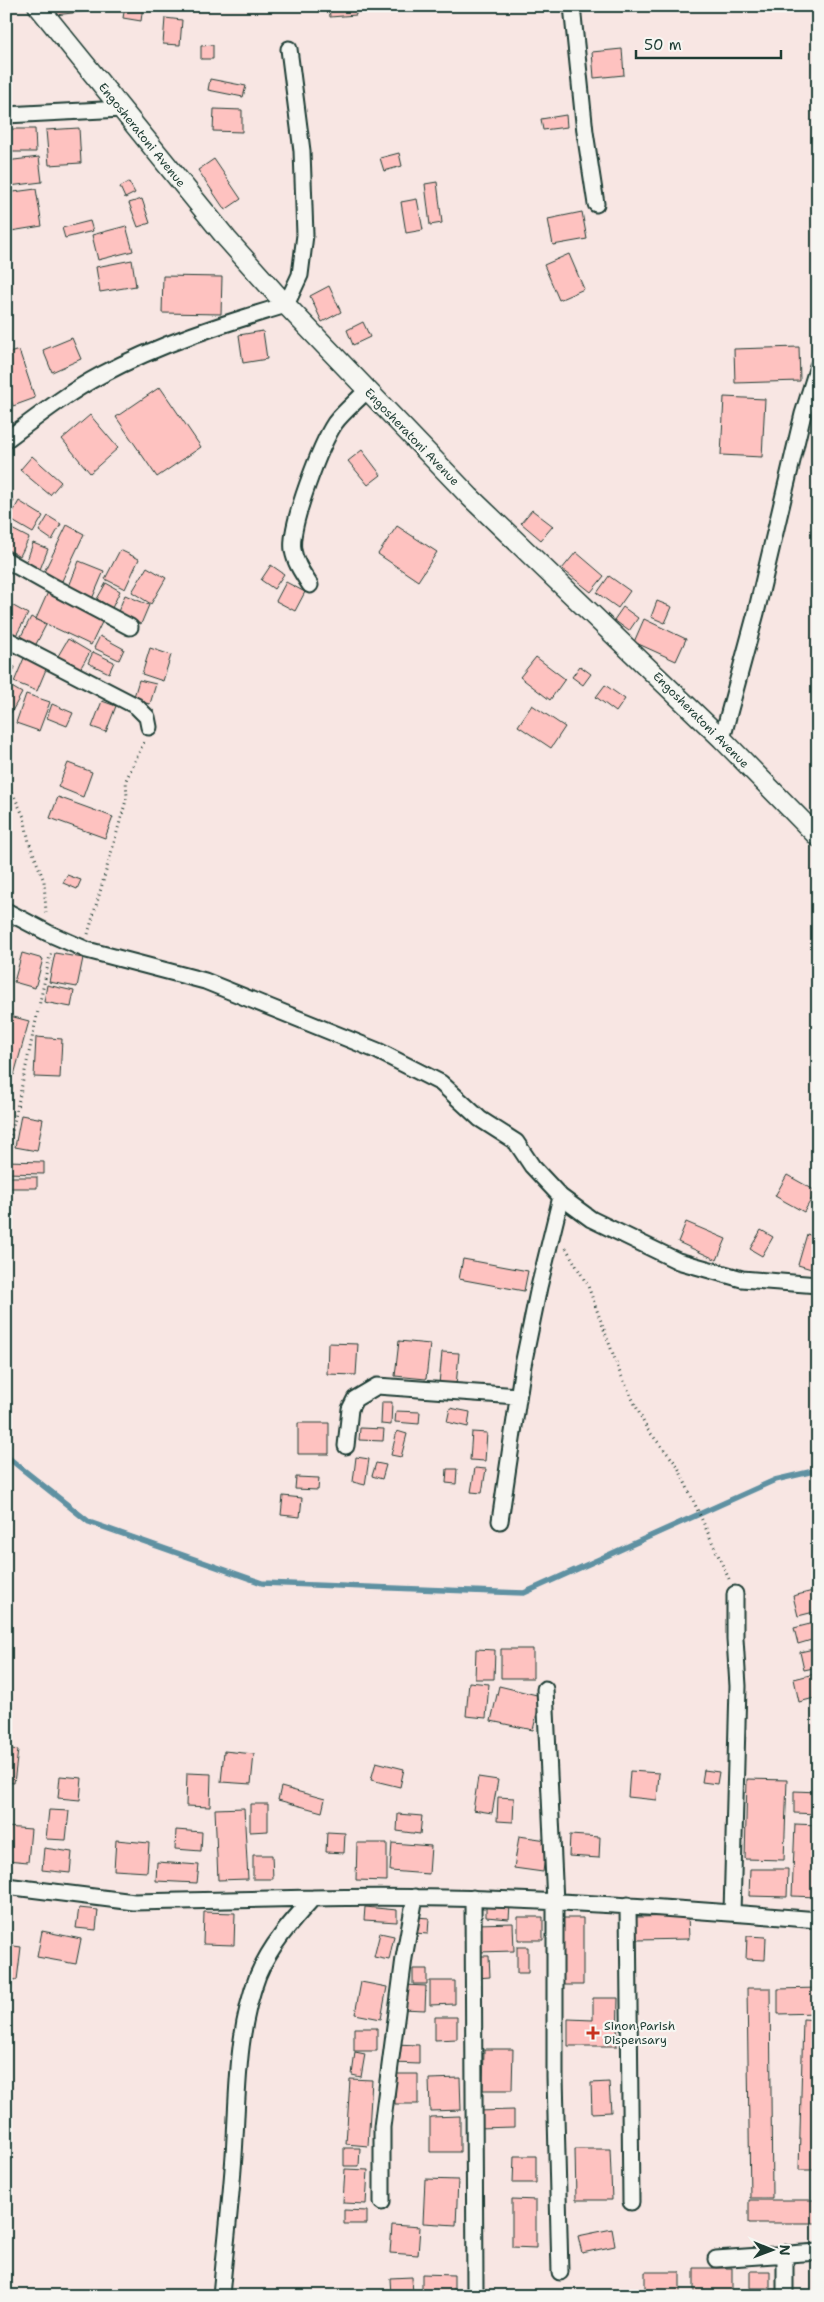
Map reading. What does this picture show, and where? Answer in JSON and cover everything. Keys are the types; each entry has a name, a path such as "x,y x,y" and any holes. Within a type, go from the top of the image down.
{"street":[{"name":"Engosheratoni Avenue","path":"38,6 228,239 286,305 470,497 722,739 818,837"},
{"path":"572,6 585,132 596,204"},
{"path":"6,440 54,404 100,375 199,331 286,305 300,275 305,235 302,151 289,49"},
{"path":"6,115 122,109"},
{"path":"722,739 758,605 803,414 818,366"},
{"path":"310,584 299,567 293,550 294,531 302,502 322,450 335,423 367,390"},
{"path":"6,560 130,627"},
{"path":"6,639 136,706 146,717 149,727"},
{"path":"6,911 51,935 87,950 205,981 378,1051 441,1082 480,1119 516,1142 532,1166 561,1197 591,1219 678,1261 742,1278 818,1285"},
{"path":"500,1520 518,1396 539,1287 561,1197"},
{"path":"346,1446 350,1408 355,1399 377,1386 518,1396"},
{"path":"732,1913 738,1686 734,1639 735,1594"},
{"path":"545,1690 555,1902 555,2077 560,2272"},
{"path":"6,1886 134,1902 313,1898 473,1898 628,1905 818,1920"},
{"path":"382,2202 382,2128 404,1958 415,1897"},
{"path":"221,2296 232,2176 240,2048 249,2003 259,1974 282,1933 313,1898"},
{"path":"473,1898 475,2292"},
{"path":"628,1905 631,2202"},
{"path":"716,2259 818,2252"},
{"path":"785,2253 785,2296"}],"path":[{"path":"87,950 87,937 126,797 126,780 139,755 149,727"},
{"path":"6,779 24,817 29,842 44,881 51,935 9,1145"},
{"path":"554,1225 588,1286 620,1373 647,1428 677,1465 735,1594"}],"building":[{"path":"54,6 98,6 98,10 55,15"},
{"path":"125,6 143,6 141,21 123,18"},
{"path":"329,6 355,6 356,15 330,17"},
{"path":"165,18 182,20 180,45 163,44"},
{"path":"213,45 213,59 201,59 201,46"},
{"path":"622,49 624,75 594,78 592,52"},
{"path":"210,79 246,86 243,97 208,90"},
{"path":"214,109 242,110 242,132 213,131"},
{"path":"566,115 567,127 543,130 541,119"},
{"path":"79,128 81,163 49,165 46,130"},
{"path":"11,129 35,129 36,152 11,152"},
{"path":"399,153 402,166 384,171 380,158"},
{"path":"39,157 42,182 9,186 6,161"},
{"path":"214,159 241,199 225,210 198,170"},
{"path":"129,182 135,193 125,198 120,187"},
{"path":"437,182 442,223 430,225 425,184"},
{"path":"36,189 42,226 11,231 6,193"},
{"path":"142,199 150,223 138,227 129,203"},
{"path":"417,199 423,230 406,233 401,202"},
{"path":"582,212 587,239 553,245 548,219"},
{"path":"90,221 93,231 65,238 62,228"},
{"path":"126,226 133,251 98,260 92,235"},
{"path":"569,254 584,289 559,300 544,265"},
{"path":"132,260 136,286 100,292 96,267"},
{"path":"163,276 222,277 221,314 162,313"},
{"path":"329,286 341,312 322,322 310,296"},
{"path":"363,322 370,337 353,345 347,330"},
{"path":"263,331 267,359 243,363 239,335"},
{"path":"72,338 81,359 52,372 43,350"},
{"path":"799,347 800,381 735,383 734,349"},
{"path":"19,350 35,398 13,406 6,384 6,354"},
{"path":"160,387 201,447 157,477 116,417"},
{"path":"724,397 765,399 762,457 721,455"},
{"path":"90,415 118,448 90,473 62,439"},
{"path":"362,450 381,475 368,485 348,461"},
{"path":"32,456 61,482 50,495 20,470"},
{"path":"6,496 14,501 6,514"},
{"path":"19,501 43,516 33,533 9,519"},
{"path":"532,510 553,526 541,540 521,523"},
{"path":"48,516 61,524 52,540 39,531"},
{"path":"67,525 84,534 61,583 43,574"},
{"path":"6,526 29,538 20,556 6,549"},
{"path":"397,526 437,552 418,581 378,554"},
{"path":"33,543 48,549 39,572 25,566"},
{"path":"120,550 139,559 125,589 105,579"},
{"path":"576,552 604,576 591,592 562,569"},
{"path":"79,561 104,571 92,599 68,589"},
{"path":"271,565 284,574 274,589 261,580"},
{"path":"147,567 166,578 151,604 132,592"},
{"path":"609,576 630,591 618,608 597,593"},
{"path":"286,582 305,592 295,611 276,601"},
{"path":"106,583 120,591 112,608 97,599"},
{"path":"48,592 104,618 91,645 36,619"},
{"path":"125,595 149,605 141,624 117,614"},
{"path":"657,601 672,607 665,623 651,617"},
{"path":"6,602 28,614 14,639 6,635"},
{"path":"623,607 638,618 629,631 614,620"},
{"path":"31,617 46,625 34,648 19,640"},
{"path":"644,619 686,639 676,661 634,642"},
{"path":"100,636 124,649 119,660 94,648"},
{"path":"68,639 90,652 80,669 58,656"},
{"path":"150,648 171,655 163,681 142,674"},
{"path":"93,652 114,662 109,673 88,663"},
{"path":"536,657 565,679 550,700 520,677"},
{"path":"24,658 47,667 37,691 14,682"},
{"path":"6,663 15,667 12,676 6,673"},
{"path":"580,666 591,674 583,685 572,677"},
{"path":"139,680 156,684 150,704 133,700"},
{"path":"605,685 625,699 616,712 596,697"},
{"path":"10,686 22,693 11,713 6,710 6,692"},
{"path":"26,694 50,702 39,731 16,723"},
{"path":"102,701 116,706 106,732 92,727"},
{"path":"52,704 73,713 67,726 47,718"},
{"path":"532,705 565,727 551,748 518,726"},
{"path":"68,763 92,772 83,797 58,787"},
{"path":"58,797 113,817 105,838 50,818"},
{"path":"67,875 81,880 77,889 63,883"},
{"path":"22,953 43,959 35,988 14,982"},
{"path":"55,953 83,958 77,987 49,982"},
{"path":"47,985 74,991 71,1007 44,1002"},
{"path":"6,1015 29,1021 14,1075 6,1073"},
{"path":"36,1037 62,1039 60,1078 34,1077"},
{"path":"21,1115 43,1119 37,1151 15,1147"},
{"path":"6,1161 44,1162 44,1174 6,1173"},
{"path":"787,1175 816,1191 804,1212 775,1196"},
{"path":"6,1177 37,1177 37,1188 6,1188"},
{"path":"818,1208 818,1231 812,1230"},
{"path":"686,1222 726,1239 717,1260 678,1242"},
{"path":"761,1230 773,1237 762,1256 750,1249"},
{"path":"807,1234 818,1238 818,1271 798,1265"},
{"path":"463,1259 528,1271 524,1291 459,1279"},
{"path":"399,1341 430,1344 426,1379 395,1376"},
{"path":"328,1343 358,1344 356,1375 327,1374"},
{"path":"442,1352 459,1353 456,1386 439,1384"},
{"path":"382,1402 392,1402 391,1425 381,1424"},
{"path":"450,1408 470,1412 468,1427 447,1422"},
{"path":"396,1411 420,1412 419,1424 395,1422"},
{"path":"298,1423 329,1423 329,1454 298,1454"},
{"path":"360,1428 384,1429 383,1441 359,1440"},
{"path":"397,1431 407,1434 401,1457 391,1455"},
{"path":"472,1432 487,1433 485,1461 470,1460"},
{"path":"356,1457 369,1459 365,1485 353,1482"},
{"path":"376,1463 386,1465 382,1479 372,1476"},
{"path":"475,1468 486,1469 482,1493 471,1492"},
{"path":"447,1469 457,1469 456,1484 446,1483"},
{"path":"296,1477 319,1478 318,1490 295,1489"},
{"path":"283,1496 302,1498 300,1517 281,1515"},
{"path":"813,1591 818,1611 798,1616 793,1596"},
{"path":"818,1622 818,1638 798,1644 794,1628"},
{"path":"818,1648 818,1667 804,1670 800,1652"},
{"path":"476,1649 495,1650 494,1679 475,1679"},
{"path":"501,1649 533,1649 533,1678 501,1678"},
{"path":"818,1673 818,1697 799,1702 794,1679"},
{"path":"469,1682 489,1684 486,1718 466,1716"},
{"path":"499,1686 541,1696 533,1730 491,1721"},
{"path":"6,1748 18,1750 14,1783 6,1782"},
{"path":"224,1751 254,1754 251,1784 221,1782"},
{"path":"376,1762 404,1769 400,1787 371,1780"},
{"path":"704,1770 719,1772 717,1784 702,1782"},
{"path":"630,1771 659,1773 657,1800 628,1797"},
{"path":"187,1773 211,1774 210,1807 186,1806"},
{"path":"60,1776 82,1778 80,1800 58,1798"},
{"path":"478,1777 498,1780 492,1813 473,1810"},
{"path":"747,1779 787,1780 784,1860 745,1859"},
{"path":"281,1787 325,1799 322,1812 278,1800"},
{"path":"794,1791 818,1792 818,1814 794,1813"},
{"path":"498,1797 514,1798 513,1822 497,1821"},
{"path":"250,1804 268,1804 268,1831 250,1832"},
{"path":"244,1808 248,1879 218,1880 215,1809"},
{"path":"49,1810 69,1811 66,1840 46,1839"},
{"path":"398,1814 422,1816 420,1834 397,1831"},
{"path":"795,1824 818,1825 818,1897 792,1896"},
{"path":"6,1827 31,1829 28,1862 6,1860"},
{"path":"176,1830 202,1832 201,1851 175,1849"},
{"path":"327,1832 345,1833 344,1853 326,1852"},
{"path":"570,1835 600,1837 599,1858 569,1856"},
{"path":"519,1836 547,1840 543,1872 514,1868"},
{"path":"116,1840 149,1843 147,1872 114,1870"},
{"path":"357,1843 387,1843 387,1881 356,1880"},
{"path":"392,1843 431,1846 429,1874 390,1871"},
{"path":"44,1848 72,1852 70,1873 42,1870"},
{"path":"253,1855 272,1855 273,1879 253,1879"},
{"path":"157,1862 199,1865 197,1883 156,1881"},
{"path":"750,1869 788,1869 787,1897 749,1896"},
{"path":"486,1904 510,1905 509,1919 486,1917"},
{"path":"365,1907 397,1910 397,1922 364,1920"},
{"path":"79,1908 98,1910 96,1930 76,1928"},
{"path":"204,1912 235,1913 234,1945 203,1944"},
{"path":"688,1916 689,1939 637,1940 636,1917"},
{"path":"416,1917 429,1918 428,1934 414,1933"},
{"path":"518,1917 543,1917 543,1940 518,1940"},
{"path":"560,1918 583,1918 583,1985 561,1985"},
{"path":"513,1923 514,1951 478,1952 477,1924"},
{"path":"42,1931 81,1939 76,1964 37,1957"},
{"path":"380,1933 394,1936 389,1960 374,1957"},
{"path":"747,1936 766,1937 765,1960 746,1959"},
{"path":"6,1945 21,1947 17,1980 6,1979"},
{"path":"517,1947 528,1947 528,1973 517,1973"},
{"path":"476,1956 489,1956 490,1977 477,1978"},
{"path":"413,1969 427,1969 427,1984 413,1984"},
{"path":"430,1981 455,1981 455,2004 430,2005"},
{"path":"361,1982 387,1987 381,2019 355,2014"},
{"path":"404,1985 426,1986 425,2010 402,2009"},
{"path":"747,1988 770,1988 772,2198 750,2198"},
{"path":"818,1988 818,2013 778,2014 778,1989"},
{"name":"Sinon Parish Dispensary","path":"593,1998 618,1998 617,2046 568,2046 568,2019 593,2020"},
{"path":"435,2017 457,2017 457,2039 435,2040"},
{"path":"803,2019 818,2020 818,2170 799,2170"},
{"path":"354,2028 377,2028 377,2051 354,2051"},
{"path":"394,2044 419,2045 419,2064 393,2063"},
{"path":"484,2049 513,2049 512,2090 483,2090"},
{"path":"355,2052 365,2054 361,2077 352,2075"},
{"path":"395,2074 418,2074 418,2104 395,2104"},
{"path":"460,2078 461,2110 430,2111 429,2079"},
{"path":"350,2079 372,2080 368,2146 346,2144"},
{"path":"609,2082 611,2112 592,2113 591,2083"},
{"path":"514,2110 514,2127 478,2128 478,2111"},
{"path":"460,2116 460,2152 430,2152 430,2117"},
{"path":"344,2148 360,2148 359,2166 344,2166"},
{"path":"575,2149 610,2149 612,2200 576,2200"},
{"path":"514,2156 536,2156 536,2183 513,2183"},
{"path":"345,2169 368,2170 366,2204 343,2203"},
{"path":"425,2179 458,2180 456,2225 423,2223"},
{"path":"512,2199 536,2200 536,2248 512,2247"},
{"path":"749,2200 818,2200 818,2223 749,2223"},
{"path":"344,2210 367,2211 367,2224 344,2224"},
{"path":"392,2225 420,2227 418,2255 390,2253"},
{"path":"612,2229 615,2246 582,2253 578,2236"},
{"path":"694,2268 732,2268 732,2296 694,2296"},
{"path":"750,2271 770,2271 770,2288 750,2288"},
{"path":"645,2272 680,2272 680,2296 645,2296"},
{"path":"422,2274 454,2275 454,2296 422,2296"},
{"path":"412,2277 413,2296 391,2296 390,2278"}],"waterway":[{"path":"6,1456 89,1522 262,1583 524,1593 775,1480 818,1470"}],"place":[{"name":"Sinon Parish Dispensary","path":"593,2033"}]}
